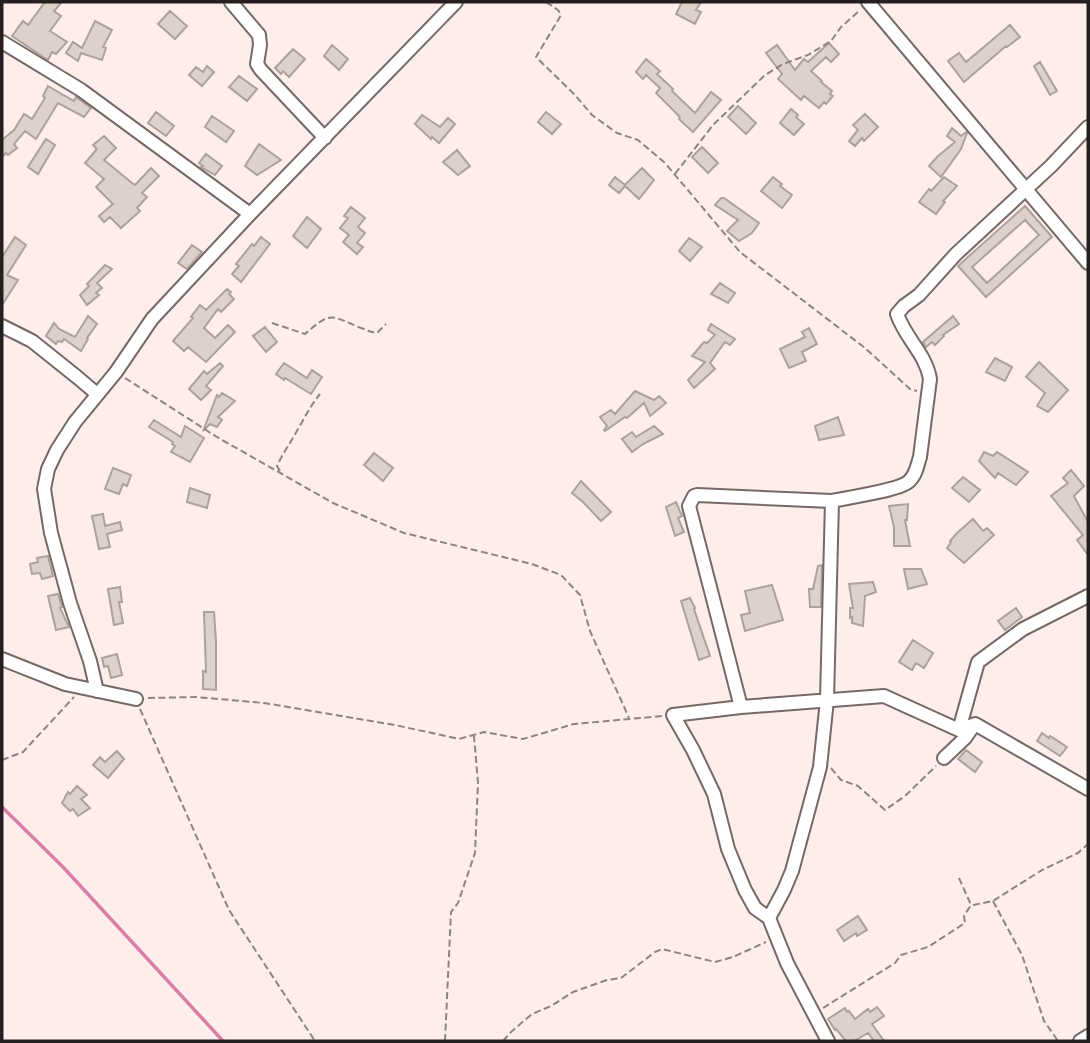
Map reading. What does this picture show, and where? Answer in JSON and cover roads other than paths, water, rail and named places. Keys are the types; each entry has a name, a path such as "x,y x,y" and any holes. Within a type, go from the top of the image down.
{"street":[{"path":"230,2 259,35 257,64 261,70 325,138"},
{"path":"97,691 51,533 44,489 48,469 57,450 75,422 116,372 152,318 456,2"},
{"path":"868,2 1088,263"},
{"path":"2,42 81,90 250,214"},
{"path":"741,707 689,506 690,501 697,495 832,501 895,488 911,480 920,457 930,379 921,355 897,314 1088,127"},
{"path":"2,326 32,341 97,394"},
{"path":"769,918 792,871 820,768 828,701 832,501"},
{"path":"959,730 978,662 1023,629 1088,596"},
{"path":"2,659 65,684 135,699"},
{"path":"828,1041 787,963 769,918 755,908 745,890 728,849 714,794 673,715 884,696 959,730 975,724"},
{"path":"944,758 975,724"},
{"path":"975,724 1088,789"},
{"path":"1080,1041 1088,1037"}],"waterway":[{"path":"2,807 63,867 223,1041"}]}
